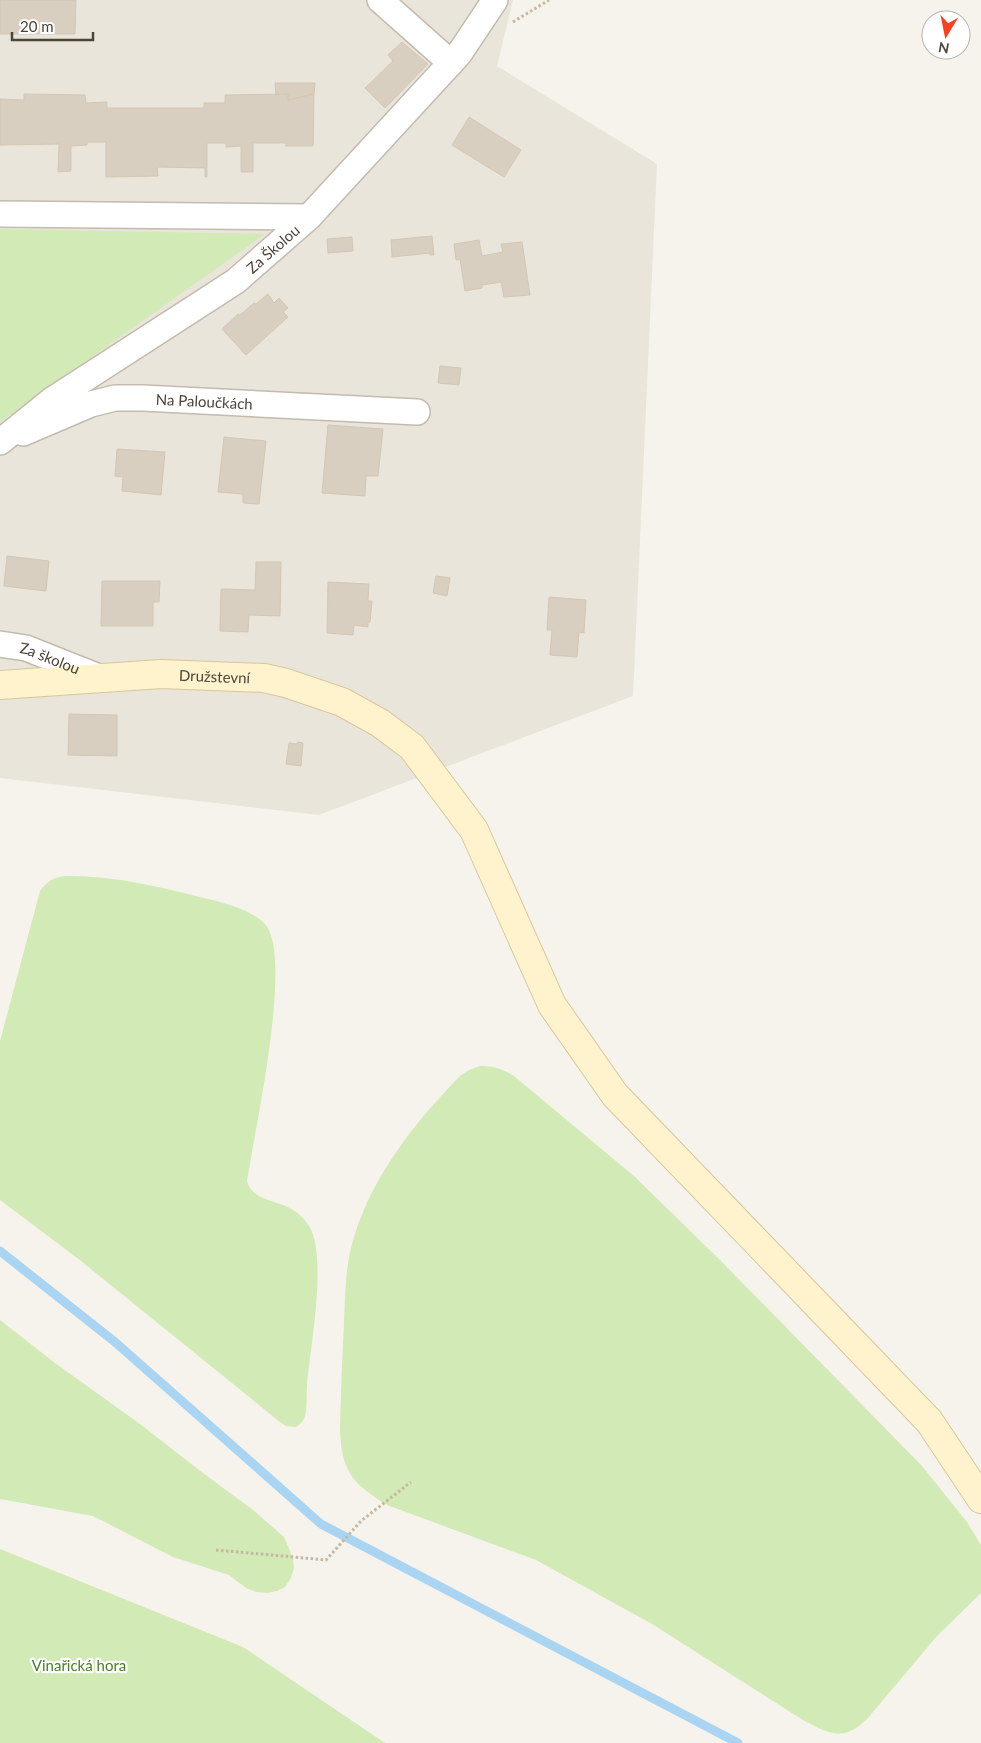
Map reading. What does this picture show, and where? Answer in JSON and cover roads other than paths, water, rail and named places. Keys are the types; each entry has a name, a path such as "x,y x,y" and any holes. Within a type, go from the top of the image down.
{"main road":[{"name":"Družstevní","path":"0,685 161,674 264,678 286,683 342,702 380,723 412,747 474,830 552,1005 615,1095 929,1421 981,1500"}],"street":[{"path":"380,0 451,63"},
{"name":"Za Školou","path":"0,442 52,400 236,281 309,217 459,54 495,0"},
{"path":"0,214 309,217"},
{"name":"Na Paloučkách","path":"0,442 91,404 116,398 417,412"},
{"name":"Za školou","path":"0,644 26,648 99,677"}],"waterway":[{"path":"0,1251 115,1342 321,1524 738,1743"}],"park label":[{"name":"Vinařická hora","path":"79,1665"}]}
